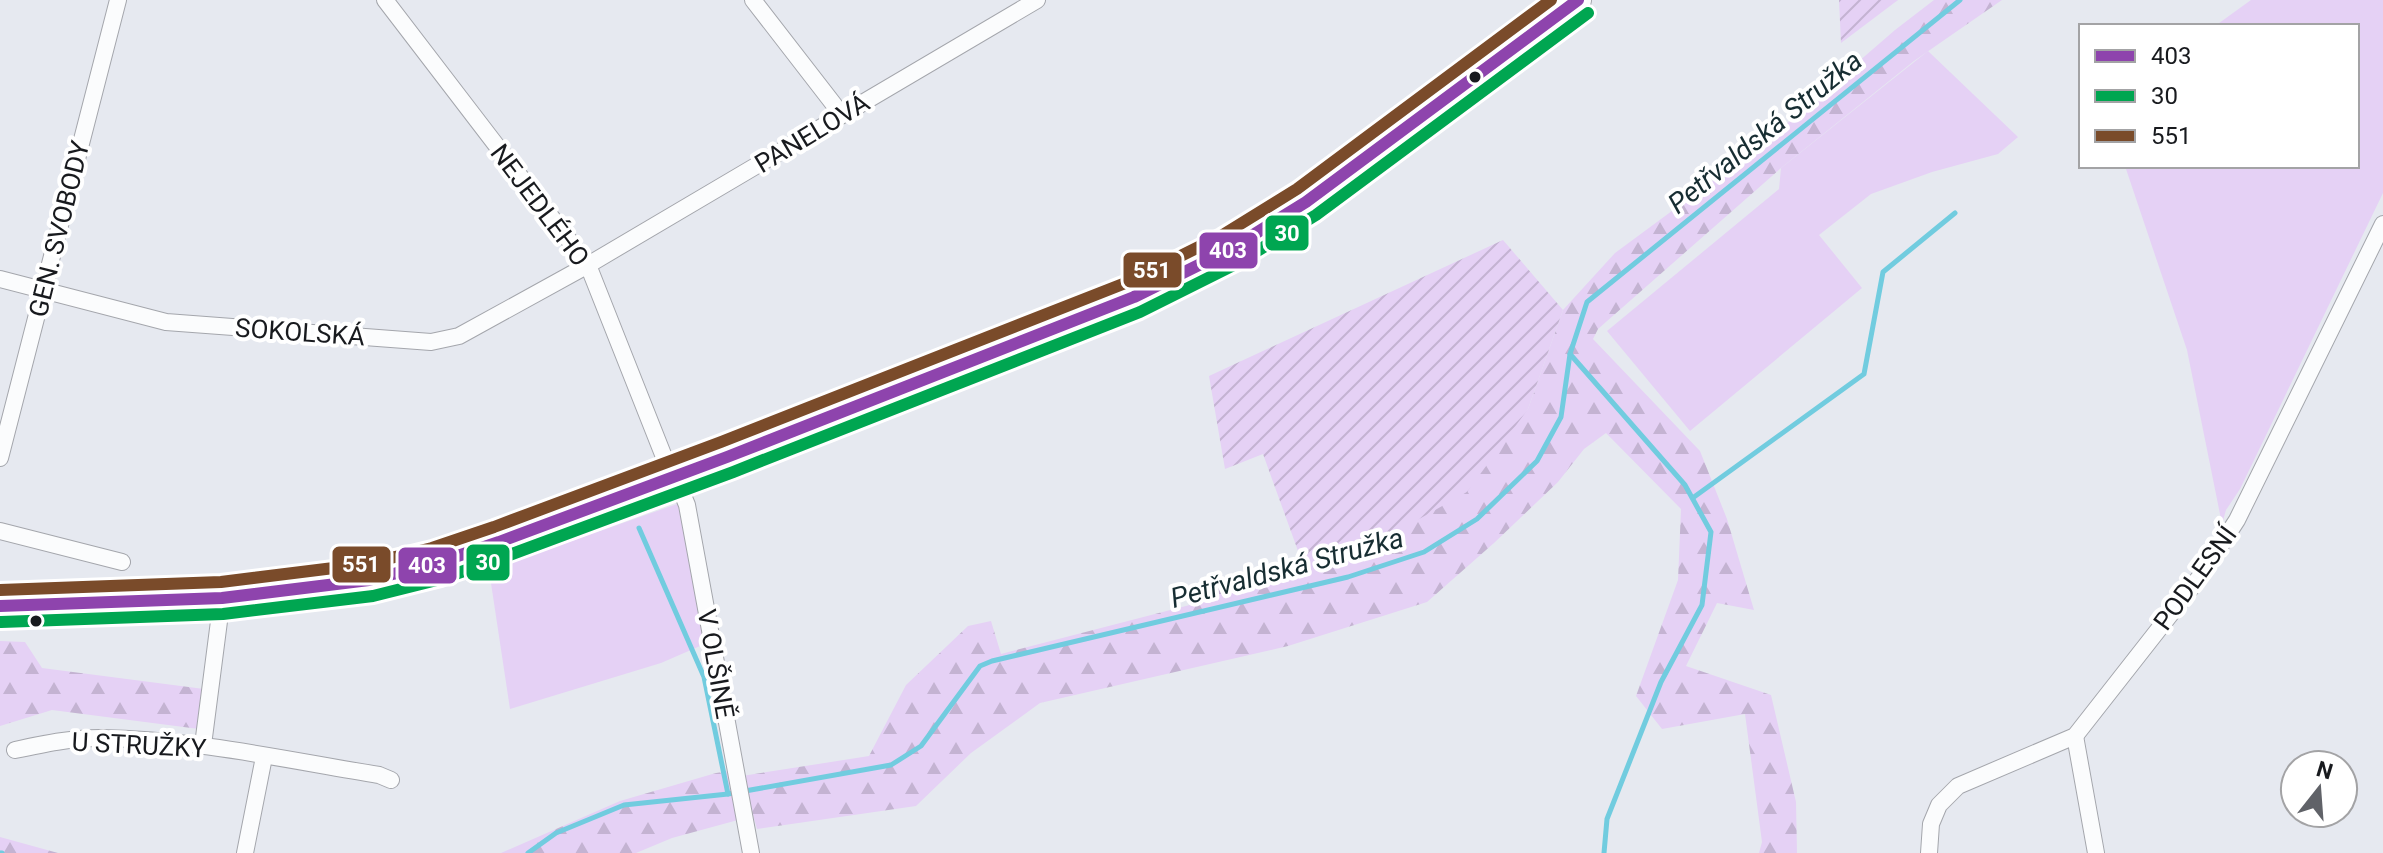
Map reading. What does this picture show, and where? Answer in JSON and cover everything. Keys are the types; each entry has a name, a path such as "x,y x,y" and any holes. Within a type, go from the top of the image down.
{"main road":[{"path":"0,606 222,598 369,580 437,563 675,476 1134,297 1190,271 1306,202 1578,0"}],"street":[{"name":"GEN. SVOBODY","path":"0,458 118,0"},
{"name":"NEJEDLÉHO","path":"385,0 588,265 666,462 675,476"},
{"path":"753,0 842,115"},
{"name":"PANELOVÁ","path":"588,265 1037,0"},
{"name":"PODLESNÍ","path":"1929,853 1931,824 1939,805 1958,786 2075,736 2202,574 2237,520 2383,224"},
{"name":"SOKOLSKÁ","path":"0,279 166,322 431,342 459,336 588,265"},
{"name":"V OLŠINĚ","path":"675,476 687,505 751,853"},
{"path":"0,531 122,562"},
{"path":"203,745 222,598"},
{"path":"2075,736 2096,853"},
{"name":"U STRUŽKY","path":"15,750 58,741 99,738 203,745 379,775 391,780"},
{"path":"245,853 264,757"}],"green space":[{"path":"1839,0 1898,0 1841,43"},
{"path":"1934,0 2002,0 1914,61 1781,168 1598,329 1593,339 1700,451 1727,519 1754,610 1717,603 1686,666 1771,695 1796,802 1797,853 1759,853 1762,842 1745,714 1662,729 1636,696 1678,580 1681,509 1606,433 1584,449 1558,482 1427,602 1288,646 1040,703 971,753 916,806 757,829 742,776 869,756 906,685 968,626 991,621 1001,654 1209,600 1206,581 1366,549 1528,409 1563,310 1615,253 1768,140"},
{"path":"2251,0 2383,0 2383,193 2240,489 2226,510 2222,524 2187,350 2126,168 2359,168 2359,24 2218,24"},
{"path":"1928,51 2018,137 1998,154 1932,172 1871,194 1819,235 1862,288 1690,431 1607,331 1779,189 1781,168"},
{"path":"1503,240 1563,310 1528,409 1467,492 1366,549 1302,562 1263,454 1225,469 1209,376"},
{"path":"680,503 707,643 661,663 510,709 489,570"},
{"path":"0,641 25,642 42,668 204,689 199,729 52,710 0,726"},
{"path":"729,771 738,820 672,838 636,853 501,853 620,801"},
{"path":"0,837 58,853 0,853"}],"waterway":[{"name":"Petřvaldská Stružka","path":"528,853 556,833 624,805 728,794 891,765 921,746 980,666 992,661 1348,577 1424,552 1477,519 1537,461 1561,417 1570,354 1587,302 1960,0"},
{"path":"1694,497 1864,374 1883,272 1955,213"},
{"path":"1570,354 1685,485 1711,532 1702,605 1661,682 1607,819 1604,853"},
{"path":"639,528 704,677 728,794"}],"transit line":[{"name":"551","path":"0,590 221,582 366,564 432,548 494,527 721,442 1128,282 1221,236 1297,189 1551,0"},
{"name":"403","path":"0,606 222,598 369,580 437,563 499,542 727,457 1134,297 1229,250 1306,202 1578,0"},
{"name":"30","path":"1,622 223,614 373,596 441,579 733,472 1140,312 1236,264 1316,215 1588,13"}]}
